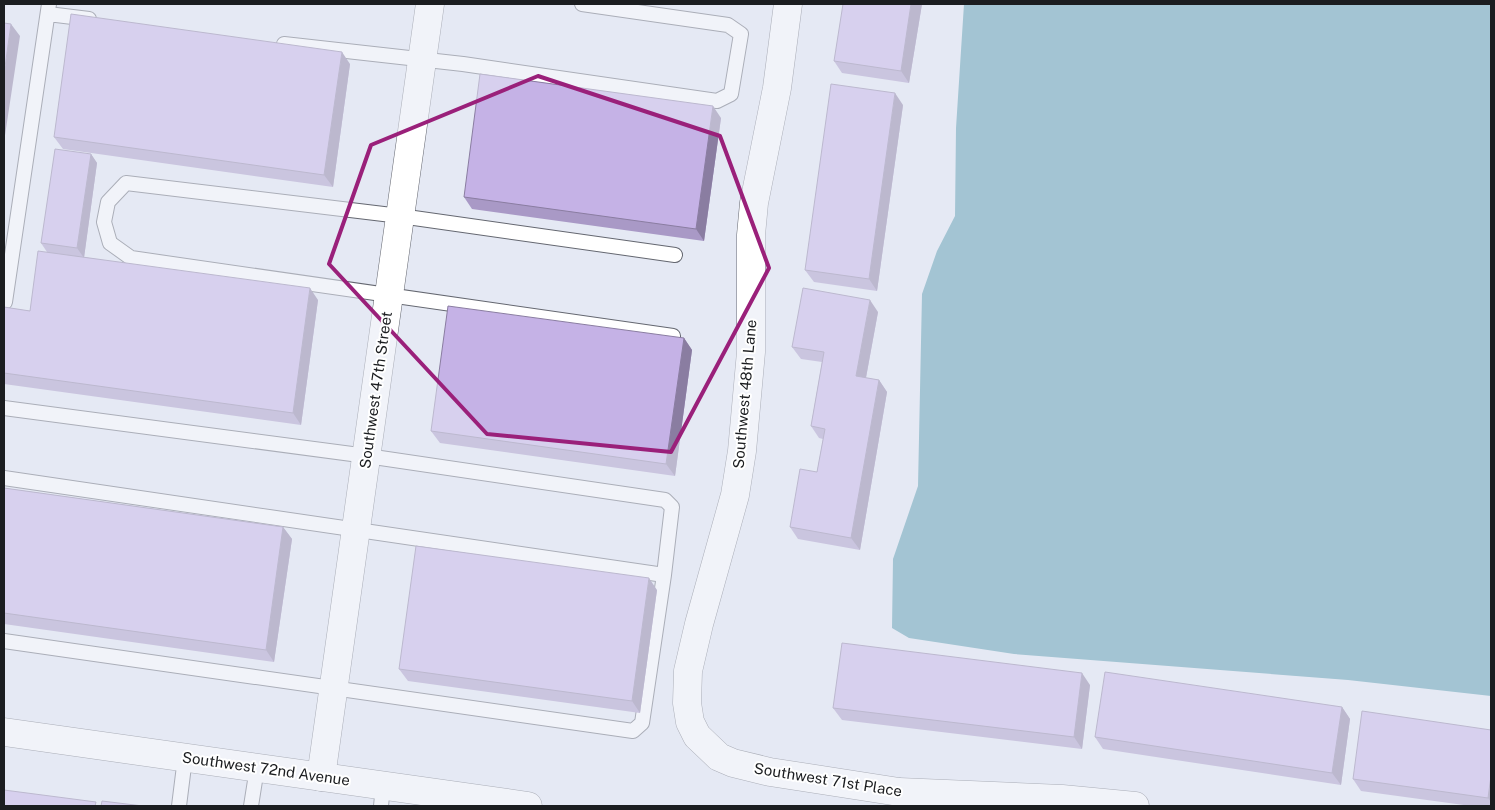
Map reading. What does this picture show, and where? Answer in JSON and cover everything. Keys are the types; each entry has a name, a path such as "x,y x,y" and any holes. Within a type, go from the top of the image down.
{"street":[{"name":"Southwest 47th Street","path":"321,776 430,4"},
{"name":"Southwest 48th Lane","path":"706,746 697,736 690,722 687,704 688,671 699,624 731,510 739,469 752,352 751,235 754,203 777,88 788,4"},
{"name":"Southwest 72nd Avenue","path":"4,732 321,776 382,796 528,806"},
{"name":"Southwest 71st Place","path":"706,746 719,757 752,769 890,790 1062,799 1135,806"}],"lane":[{"path":"275,43 422,61 463,64 717,101 731,94 741,34 728,25 582,4"},
{"path":"6,302 48,9 107,22"},
{"path":"673,336 131,258 110,243 104,222 108,202 126,183 400,216 675,256"},
{"path":"4,408 367,456 665,500 672,507 642,723 633,730 4,641"},
{"path":"4,478 664,575"},
{"path":"179,806 185,758"},
{"path":"252,806 256,768"}],"highlighted area":[{"path":"538,76 720,136 769,268 671,452 487,434 329,264 371,145"}],"water":[{"path":"964,4 1491,4 1491,696 1348,680 1014,654 909,638 892,628 893,559 918,486 922,294 937,251 955,216 956,128"}],"building":[{"path":"843,4 911,4 901,71 834,61"},
{"path":"71,14 342,52 324,175 54,137"},
{"path":"4,23 11,24 4,74"},
{"path":"480,74 713,106 696,229 464,197"},
{"path":"831,84 895,93 869,279 805,270"},
{"path":"55,149 91,154 77,248 41,243"},
{"path":"38,251 310,288 293,413 4,373 4,307 30,311"},
{"path":"803,288 870,300 856,376 879,380 851,538 790,527 800,469 817,472 825,429 811,426 824,352 792,347"},
{"path":"448,306 684,338 666,464 431,431"},
{"path":"4,488 283,527 266,650 4,613"},
{"path":"416,546 649,578 632,701 399,669"},
{"path":"842,643 1082,673 1074,737 833,708"},
{"path":"1105,672 1342,707 1332,773 1095,737"},
{"path":"1362,711 1491,730 1491,776 1488,798 1353,779"},
{"path":"4,790 96,802 95,806 4,806"},
{"path":"102,801 143,806 101,806"}]}
